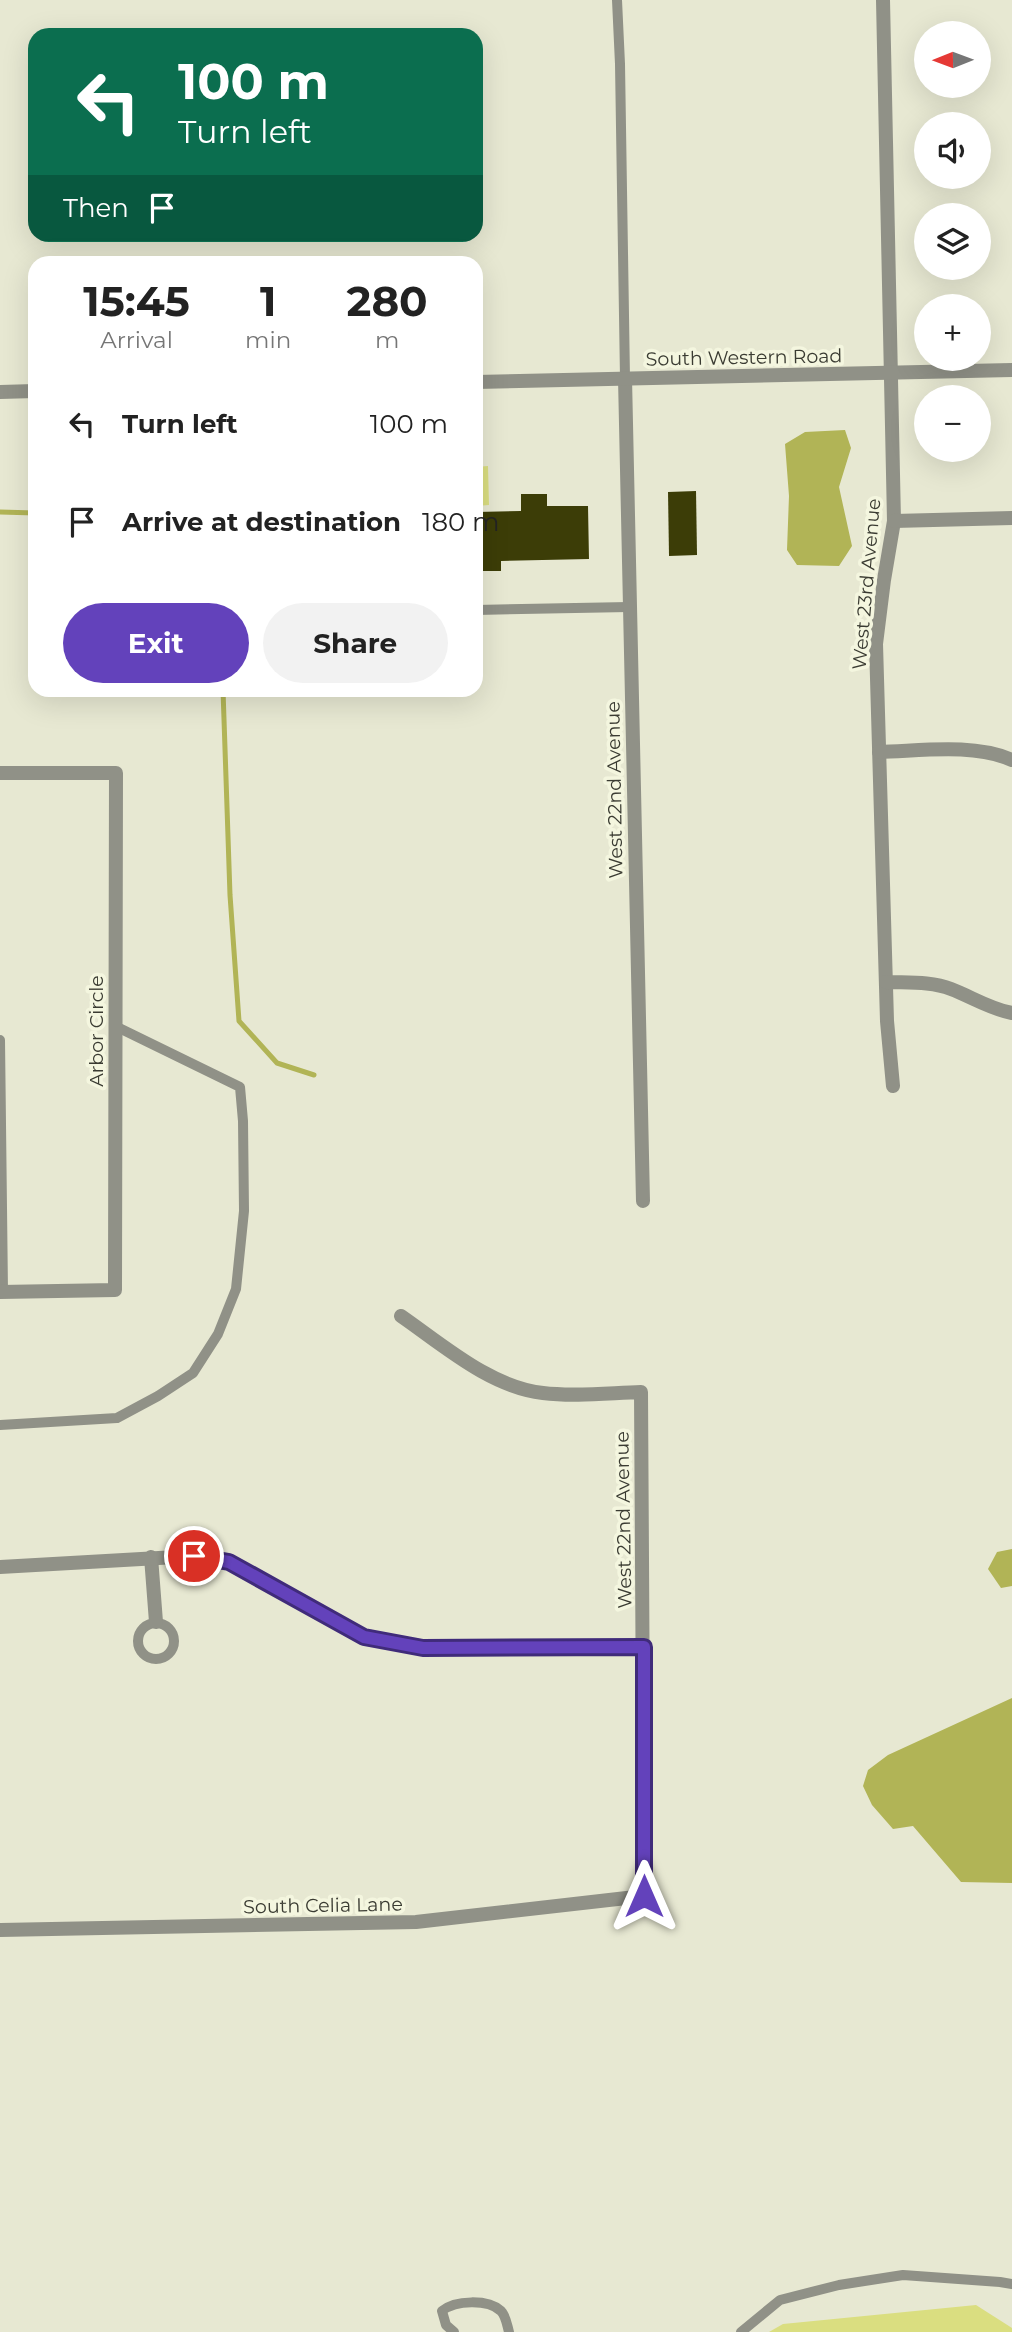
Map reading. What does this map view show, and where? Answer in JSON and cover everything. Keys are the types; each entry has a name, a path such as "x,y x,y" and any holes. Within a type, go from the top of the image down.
{"street":[{"name":"West 23rd Avenue","path":"883,0 894,521 876,644 886,982 892,1086"},
{"name":"South Western Road","path":"483,382 1012,370"},
{"name":"West 22nd Avenue","path":"625,379 643,1201"},
{"path":"0,392 28,391"},
{"path":"894,521 1012,518"},
{"path":"879,752 963,751 998,754 1012,760"},
{"name":"Arbor Circle","path":"0,773 116,773 115,1290 2,1292"},
{"path":"886,982 925,983 949,988 1012,1013"},
{"name":"West 22nd Avenue","path":"401,1316 469,1362 513,1386 544,1393 641,1392 644,1896"},
{"path":"0,1567 194,1556 229,1562 364,1637 423,1648 644,1647"},
{"path":"150,1558 156,1622"},
{"name":"South Celia Lane","path":"0,1930 416,1922 644,1896"}],"lane":[{"path":"617,0 621,78 625,379"},
{"path":"483,610 629,607"},
{"path":"0,1424 117,1418 158,1396 193,1373 218,1334 236,1289 244,1211 240,1087 115,1026"},
{"path":"0,1040 2,1292"},
{"path":"741,2332 780,2300 839,2285 903,2275 1012,2284"},
{"path":"454,2332 446,2325 442,2311 449,2305 492,2304 503,2314 509,2332"}],"green space":[{"path":"483,466 488,466 489,505 483,505"},
{"path":"976,2305 1012,2328 1012,2332 769,2332 783,2324"}],"shaded area":[{"path":"845,430 851,448 839,487 852,546 839,566 797,565 787,550 789,496 785,444 805,432"},
{"path":"1012,1549 1012,1586 1001,1588 988,1569 997,1552"},
{"path":"1012,1698 1012,1883 961,1882 913,1826 893,1829 872,1805 863,1786 868,1770 888,1755"}],"building":[{"path":"696,491 697,555 669,556 668,492"},
{"path":"521,494 547,494 547,506 588,506 589,559 501,561 501,571 483,571 483,512 521,511"}],"waterway":[{"path":"0,512 28,513"},
{"path":"223,697 230,895 239,1021 277,1063 314,1075"}],"route":[{"path":"194,1556 229,1562 364,1637 423,1648 644,1647 644,1896"}]}
